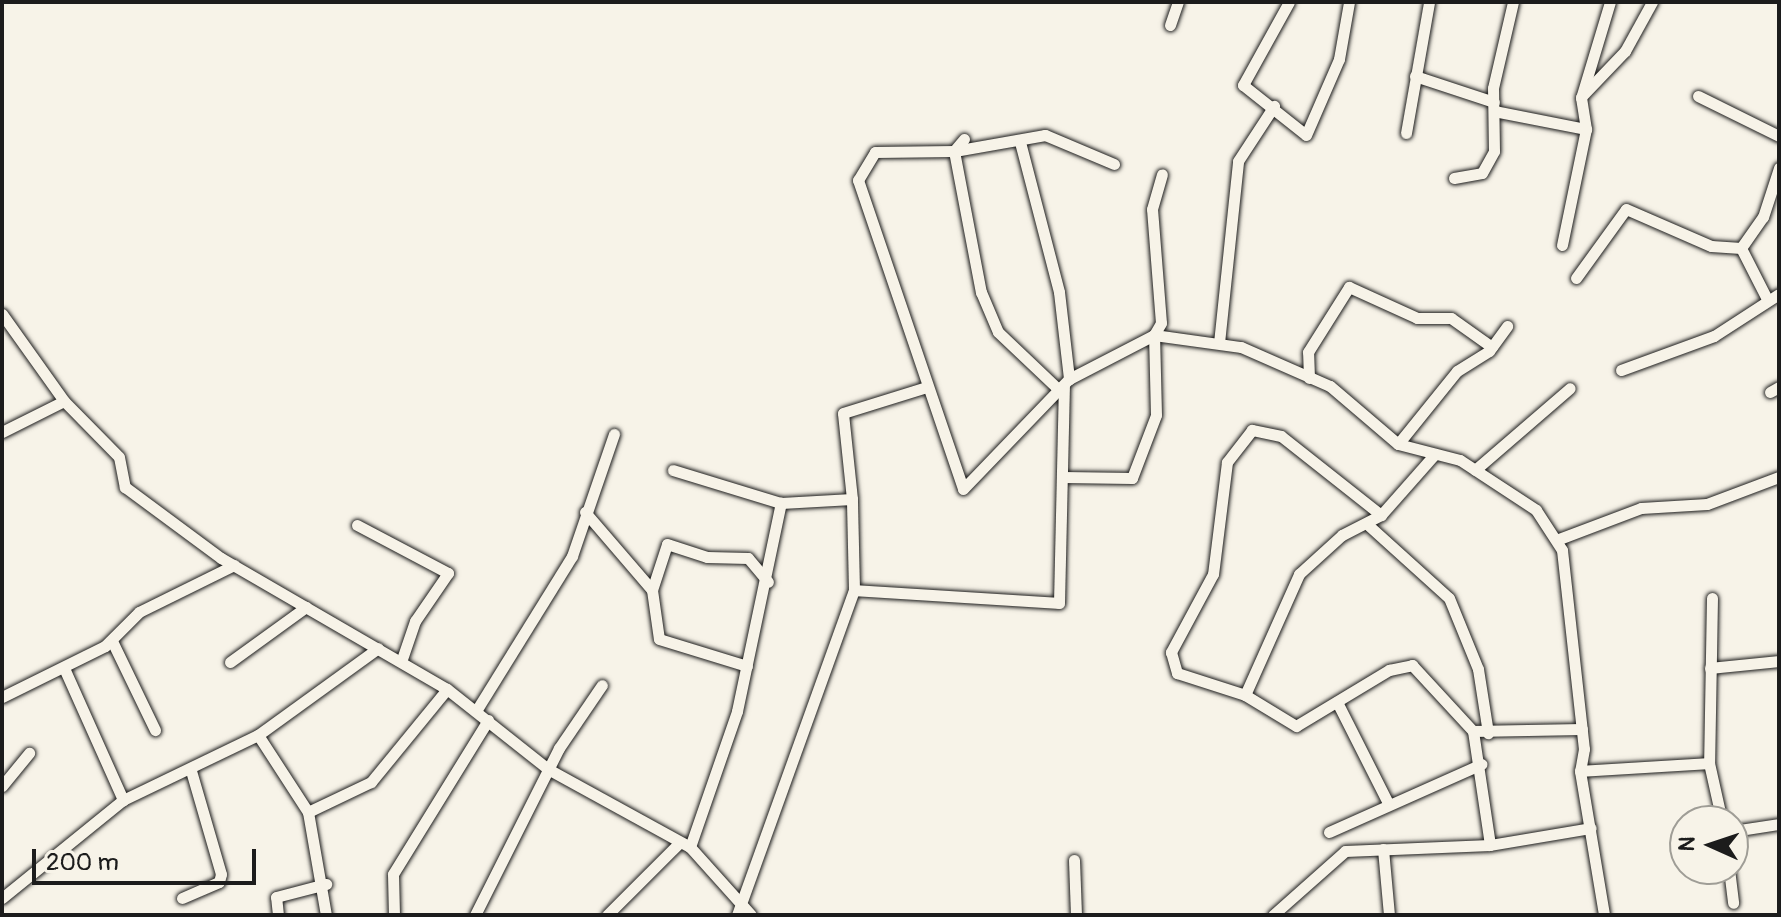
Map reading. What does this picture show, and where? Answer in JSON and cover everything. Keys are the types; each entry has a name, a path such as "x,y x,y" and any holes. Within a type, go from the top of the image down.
{"street":[{"path":"1170,25 1178,2"},
{"path":"1289,2 1244,77 1246,90 1274,106 1302,134 1312,132 1339,59 1349,2"},
{"path":"1406,133 1415,111 1415,76 1429,2"},
{"path":"1454,178 1488,166 1494,107 1513,2"},
{"path":"1562,245 1586,129 1581,98 1610,2"},
{"path":"1581,98 1625,51 1652,2"},
{"path":"1415,76 1494,107 1586,129"},
{"path":"1698,96 1779,136"},
{"path":"1219,343 1238,161 1274,106"},
{"path":"1114,164 1045,135 1020,142 954,151 875,152 858,180 924,388 963,489 1064,385 1154,335 1161,323 1152,209 1162,174"},
{"path":"954,151 964,139"},
{"path":"854,590 1059,603 1064,385 1059,292 1020,142"},
{"path":"954,151 981,292 998,332 1064,385"},
{"path":"1741,248 1763,217 1779,168"},
{"path":"1576,278 1626,209 1711,246 1741,248"},
{"path":"1741,248 1767,299"},
{"path":"1309,378 1308,352 1349,287 1417,318 1451,318 1492,347"},
{"path":"1621,370 1714,336 1779,294"},
{"path":"2,314 64,401 119,457 125,487 234,565 447,689 548,769 685,844 744,912"},
{"path":"1398,444 1457,371 1492,347 1507,326"},
{"path":"1154,335 1219,343 1345,394 1398,444 1475,470 1536,510 1559,539 1582,729 1580,771 1604,915"},
{"path":"1063,477 1132,478 1158,408 1154,335"},
{"path":"744,912 806,711 854,590 852,499 843,413 924,388"},
{"path":"1475,470 1570,388"},
{"path":"2,432 64,401"},
{"path":"1381,515 1266,428 1252,430 1235,449 1216,519 1213,574 1171,652 1182,678 1245,695 1296,726 1389,670 1412,665 1473,731 1482,764 1490,845"},
{"path":"476,711 545,607 614,434"},
{"path":"1245,695 1293,581 1342,535 1381,515 1435,454"},
{"path":"673,470 781,503 852,499"},
{"path":"1559,539 1641,508 1707,504 1779,477"},
{"path":"607,915 685,844 747,666 768,582 781,503"},
{"path":"585,512 652,590"},
{"path":"1367,524 1449,598 1478,669 1488,733"},
{"path":"357,525 448,573 415,621 401,662"},
{"path":"747,666 659,639 652,590 667,544 707,557 748,558 768,582"},
{"path":"2,697 112,641 139,612 234,565"},
{"path":"1712,598 1709,763 1718,805"},
{"path":"230,662 306,607"},
{"path":"112,641 155,730"},
{"path":"4,889 123,800 191,771 258,735 378,648"},
{"path":"1710,668 1779,661"},
{"path":"64,668 123,800"},
{"path":"475,915 548,769 602,685"},
{"path":"308,812 371,782 447,689"},
{"path":"1337,702 1388,803"},
{"path":"394,915 393,874 488,720"},
{"path":"1473,731 1582,729"},
{"path":"258,735 308,812 326,884 326,915"},
{"path":"2,786 29,753"},
{"path":"1580,771 1709,763"},
{"path":"1329,832 1388,803 1482,764"},
{"path":"182,898 219,882 221,874 191,771"},
{"path":"1749,829 1779,824"},
{"path":"1273,915 1333,858 1383,849 1490,845 1591,828"},
{"path":"1383,849 1389,915"},
{"path":"1074,860 1076,915"},
{"path":"278,915 276,897 326,884"},
{"path":"1731,885 1733,903"}]}
